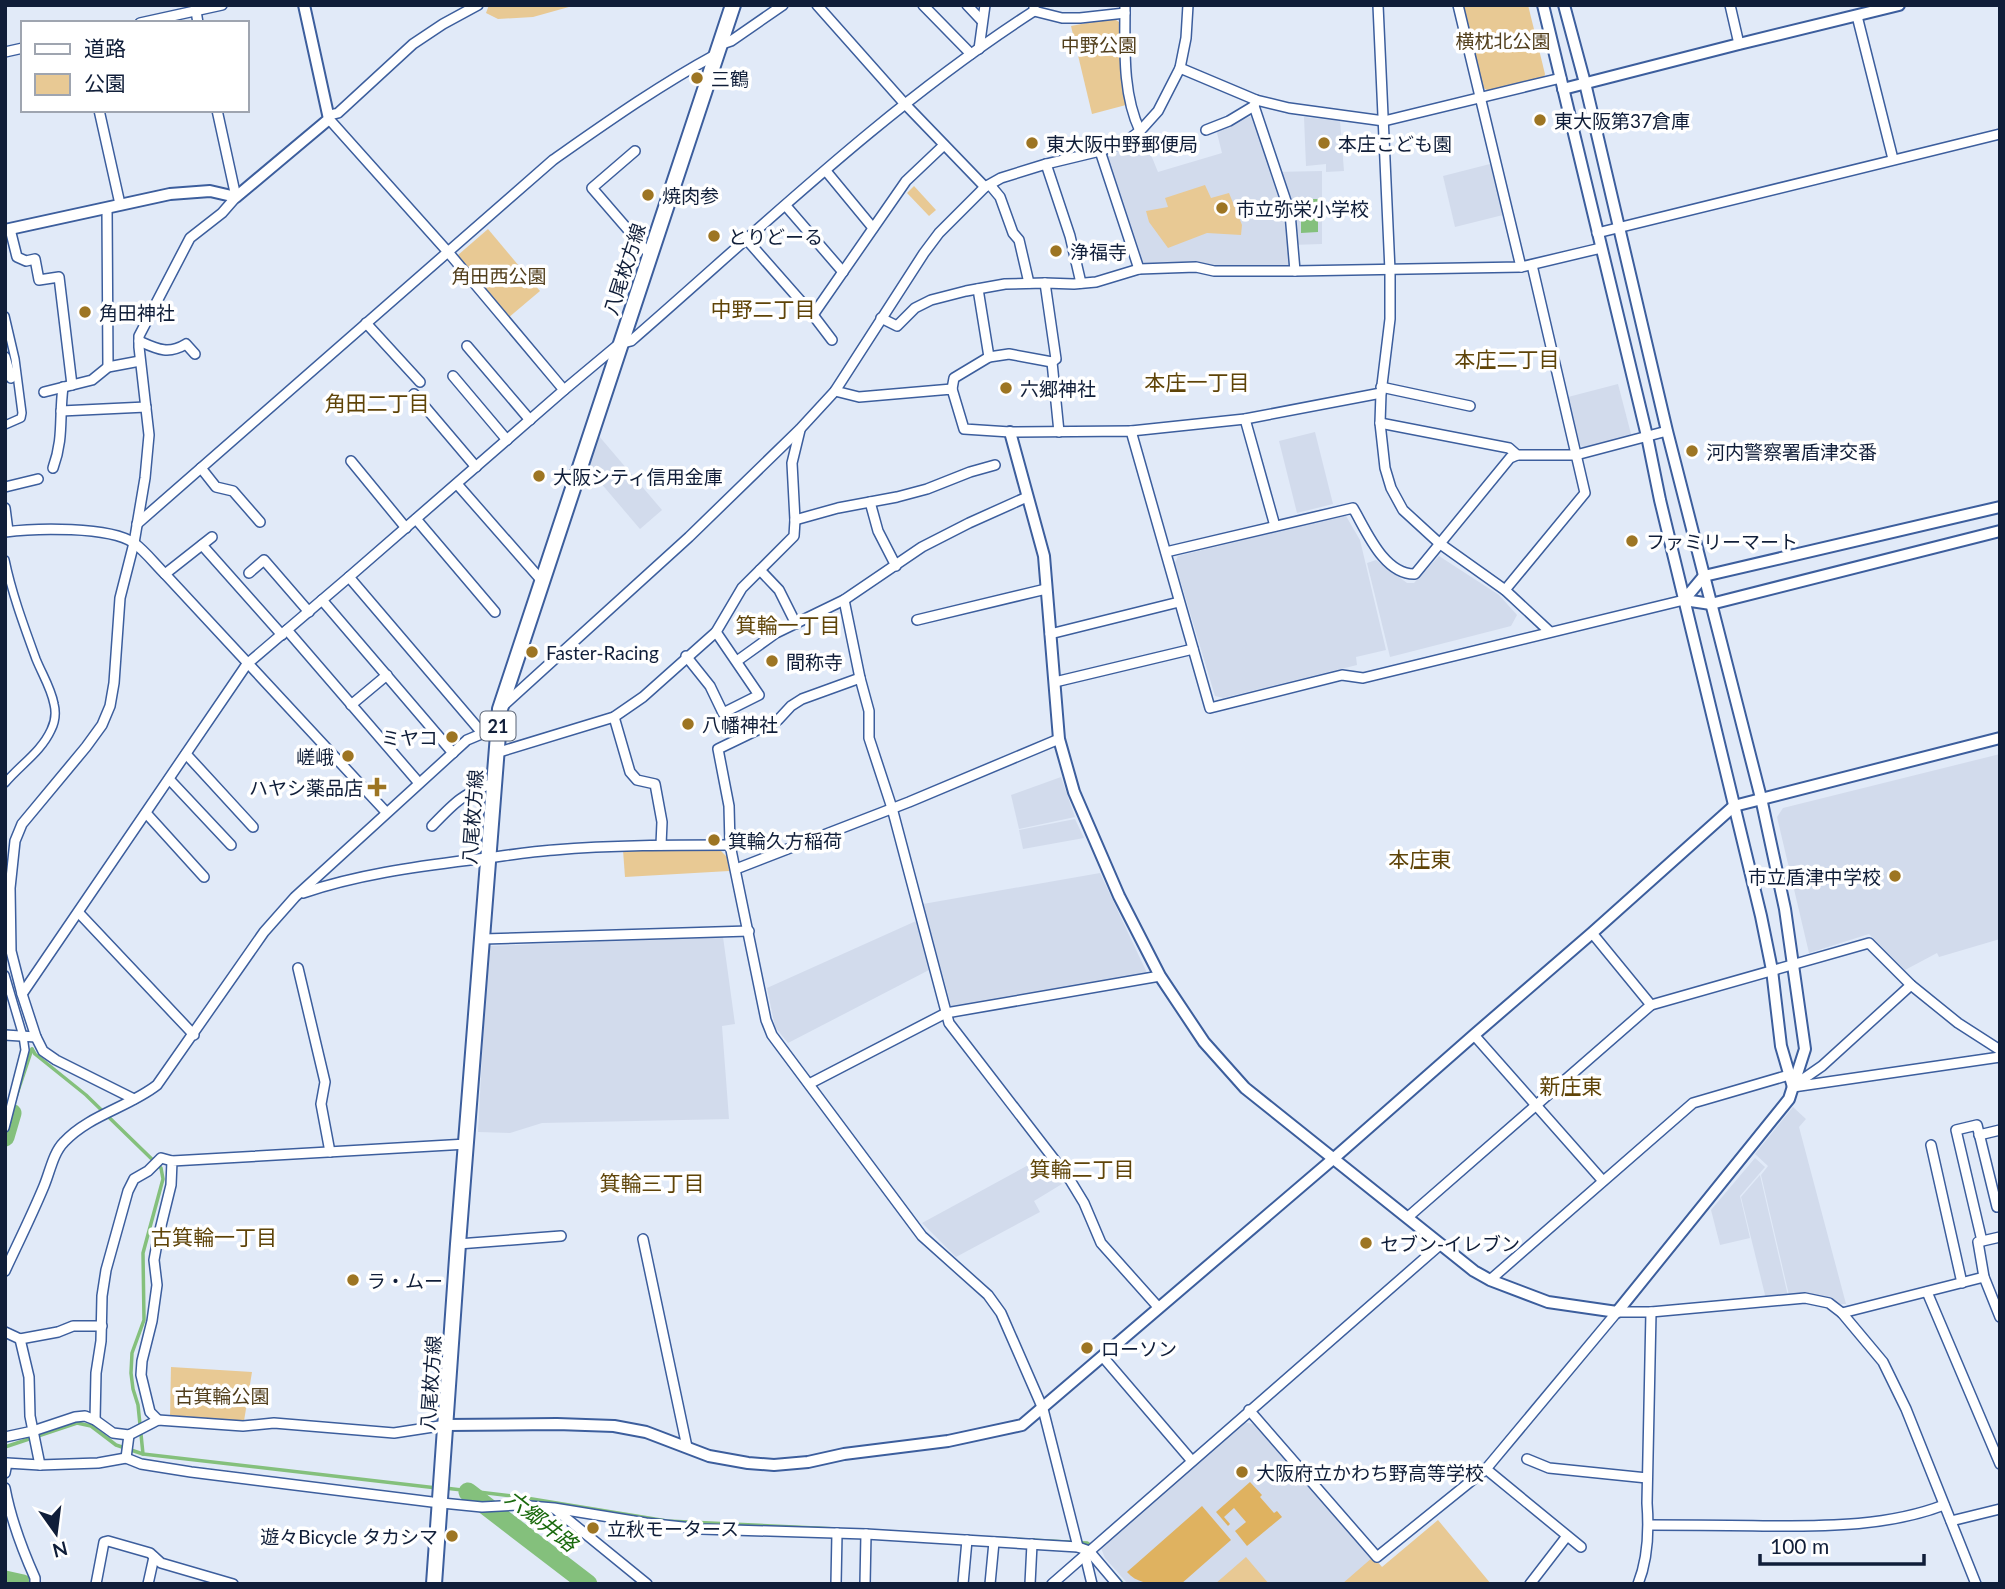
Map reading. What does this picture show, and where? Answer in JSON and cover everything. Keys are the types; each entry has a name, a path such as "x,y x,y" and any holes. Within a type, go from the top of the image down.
{"main road":[{"name":"八尾枚方線","path":"433,1584 500,709 733,5"}],"street":[{"path":"149,21 222,5"},
{"path":"304,5 329,117 448,252 564,390"},
{"path":"134,1099 55,1060 43,1051 22,994 11,951 10,888 15,841 22,824 86,747 102,725 110,706 120,598 134,543 149,435 139,336 190,238 222,213 236,197 329,117 338,113 413,44 478,5"},
{"path":"136,524 553,160 783,5"},
{"path":"817,5 944,145 1000,197 1013,233 1019,240 1029,283"},
{"path":"923,5 975,51"},
{"path":"967,5 982,21"},
{"path":"975,51 985,5"},
{"path":"500,709 689,537 800,429 835,391 939,233 988,186 1004,177 1125,142 1140,131 1158,111 1181,68 1188,5"},
{"path":"1378,5 1390,271 1390,319 1381,390 1382,456 1391,488 1403,510 1439,542 1505,590 1549,631"},
{"path":"1458,5 1521,267"},
{"path":"1542,5 1647,436 1772,970 1781,1046 1791,1081"},
{"path":"1250,1410 1377,1557 1486,1469 1617,1312 1789,1098 1791,1081 1805,1049 1785,909 1761,798 1667,431 1564,5"},
{"path":"1730,5 1739,44"},
{"path":"1181,68 1255,103 1384,121 1480,98 1562,83 1585,83 1899,5"},
{"path":"22,994 247,664 564,390 620,345 631,341 904,103 1034,8 1062,18 1080,18 1125,9 1128,97 1140,131"},
{"path":"196,11 198,21"},
{"path":"1857,16 1893,159"},
{"path":"1206,130 1229,121 1255,103"},
{"path":"1255,103 1290,213 1295,271"},
{"path":"99,112 120,204"},
{"path":"217,112 236,197"},
{"path":"1597,233 2000,134"},
{"path":"813,315 906,181 944,145"},
{"path":"635,151 592,188 649,254"},
{"path":"1100,151 1139,269"},
{"path":"1046,164 1070,236 1081,283"},
{"path":"826,171 873,228"},
{"path":"53,468 59,452 61,411 68,386 59,277 39,280 35,258 26,261 18,257 8,230 120,204 187,192 210,191 236,197"},
{"path":"786,206 843,272"},
{"path":"107,208 108,367"},
{"path":"747,240 832,340"},
{"path":"881,318 897,326 915,308 931,300 1004,284 1096,282 1139,269 1196,267 1214,271 1390,271 1521,267 1601,248"},
{"path":"1505,590 1585,493 1532,265"},
{"path":"1045,283 1056,359 1052,362 1059,432"},
{"path":"978,289 989,357"},
{"path":"5,316 15,359 22,413 21,418 5,425"},
{"path":"366,323 420,382"},
{"path":"139,341 159,349 175,350 186,344 195,354"},
{"path":"467,346 530,420"},
{"path":"1052,362 1009,354 989,357 954,378 952,389 964,429 1010,432 1131,431 1245,419 1381,390 1470,406"},
{"path":"5,357 10,378"},
{"path":"44,392 92,380 108,367 140,361"},
{"path":"453,376 507,440"},
{"path":"835,391 859,397 952,389"},
{"path":"414,394 476,467"},
{"path":"61,411 146,407"},
{"path":"1245,419 1275,526"},
{"path":"1380,423 1508,448 1517,455"},
{"path":"496,753 614,717 643,697 716,632 742,588 794,536 792,463 800,429"},
{"path":"1131,431 1210,708 1342,675 1363,678 1684,600 1712,604 2000,531"},
{"path":"1166,552 1353,508 1381,556 1405,574 1415,574 1510,458 1517,455 1576,455 1667,431"},
{"path":"1010,432 1044,556 1059,739 1074,792 1119,896 1160,975 1204,1042 1245,1088 1474,1271 1490,1280 1548,1302 1617,1312 1651,1312 1805,1298 1829,1303 1842,1313 1883,1362 1906,1409 1976,1584"},
{"path":"351,461 406,528"},
{"path":"795,520 927,489 995,465"},
{"path":"201,468 216,487 233,491 260,522"},
{"path":"5,487 38,479"},
{"path":"457,484 542,581"},
{"path":"737,661 776,633 844,600 922,547 1027,497"},
{"path":"870,502 878,531 896,566"},
{"path":"1684,600 1704,576 2000,507"},
{"path":"5,508 6,531 45,528 114,534 134,543 386,812"},
{"path":"416,519 495,612"},
{"path":"165,574 212,537"},
{"path":"202,545 351,705 419,783"},
{"path":"249,573 264,559 309,612"},
{"path":"5,560 12,592 55,706 53,728 48,736 5,783"},
{"path":"761,570 779,590 796,624"},
{"path":"349,577 482,734"},
{"path":"917,620 1046,589"},
{"path":"322,600 453,753"},
{"path":"844,600 869,711 869,738 892,808 949,1023 1070,1180 1084,1203 1101,1244 1159,1308"},
{"path":"1050,634 1179,602"},
{"path":"686,656 710,686 723,713 759,695 716,632"},
{"path":"1055,682 1192,649"},
{"path":"351,705 387,675"},
{"path":"860,678 802,699 778,720 718,749 729,806 730,845 766,1020 772,1035 922,1236 988,1295 1001,1313 1043,1409 1078,1547"},
{"path":"614,717 630,772 637,780 655,784 662,822 661,845"},
{"path":"5,1271 44,1187 55,1156 64,1142 85,1125 146,1094 157,1085 264,932 297,895 467,740 498,727"},
{"path":"5,1437 85,1416 113,1433 129,1435 158,1420 243,1426 274,1423 394,1433 446,1425 614,1426 646,1432 709,1456 774,1465 948,1441 1022,1425 1333,1159 1734,806 2000,738"},
{"path":"736,869 909,802 1059,739"},
{"path":"186,754 253,827"},
{"path":"169,779 231,845"},
{"path":"432,826 456,801 471,791 494,783"},
{"path":"146,813 204,877"},
{"path":"297,895 373,874 554,850 730,845"},
{"path":"79,913 194,1035"},
{"path":"483,939 749,931"},
{"path":"1592,933 1651,1004"},
{"path":"1408,1217 1651,1004 1869,943 1911,985 1958,1023 2000,1050"},
{"path":"298,968 325,1082 321,1104 330,1152"},
{"path":"5,975 25,1050 5,1128"},
{"path":"809,1084 946,1013 1160,975"},
{"path":"1791,1081 1822,1066 1911,985"},
{"path":"5,1035 36,1037"},
{"path":"1474,1035 1603,1181"},
{"path":"1490,1280 1693,1102 1791,1081 2000,1057"},
{"path":"1982,1241 1956,1130 1977,1125 1997,1207"},
{"path":"1979,1135 2000,1130"},
{"path":"95,1420 96,1373 106,1270 128,1191 134,1179 162,1158 172,1161 467,1144"},
{"path":"1931,1145 1962,1283"},
{"path":"158,1420 150,1412 141,1375 152,1321 156,1285 154,1260 171,1185 172,1161"},
{"path":"458,1244 561,1236"},
{"path":"2000,1237 1978,1242 1984,1277 2000,1317"},
{"path":"643,1239 687,1447"},
{"path":"1052,1584 1441,1244"},
{"path":"1842,1313 1984,1277"},
{"path":"1927,1292 2000,1464"},
{"path":"1638,1584 1642,1575 1649,1525 1647,1478 1651,1312"},
{"path":"5,1332 20,1339 58,1332 73,1326 102,1326"},
{"path":"20,1339 29,1377 30,1416 40,1465"},
{"path":"1103,1357 1192,1461"},
{"path":"126,1458 129,1435"},
{"path":"5,1473 7,1464 99,1463 126,1458 141,1464 191,1472 482,1507 554,1508 701,1529 866,1534 1078,1547 1088,1553 1117,1584"},
{"path":"1527,1459 1549,1468 1647,1478"},
{"path":"1486,1469 1581,1547"},
{"path":"5,1488 19,1542 35,1584"},
{"path":"1649,1525 1807,1526 1874,1522 1918,1515 1944,1505"},
{"path":"554,1508 647,1584"},
{"path":"1951,1521 2000,1508"},
{"path":"836,1584 837,1533"},
{"path":"865,1584 866,1534"},
{"path":"1530,1584 1567,1536"},
{"path":"963,1584 967,1540"},
{"path":"96,1584 104,1542 108,1541 150,1553 161,1563 233,1584"},
{"path":"990,1584 994,1542"},
{"path":"1030,1584 1032,1544"},
{"path":"1088,1553 1092,1584"},
{"path":"148,1584 154,1557"}],"shaded area":[{"name":"市立弥栄小学校","path":"1252,116 1273,172 1322,171 1322,244 1291,245 1291,263 1286,268 1147,265 1139,259 1106,157 1144,138 1158,172 1222,153 1216,129"},
{"name":"本庄こども園","path":"1304,117 1340,121 1344,171 1326,172 1326,164 1306,166"},
{"path":"1490,164 1503,215 1455,227 1443,176"},
{"path":"1301,199 1318,199 1318,232 1301,233"},
{"path":"1618,384 1631,434 1629,438 1586,449 1580,445 1568,397"},
{"path":"1315,432 1333,504 1297,513 1279,441"},
{"path":"598,435 662,510 640,529 588,468"},
{"path":"1346,516 1360,540 1386,650 1356,657 1357,665 1223,698 1215,696 1175,563 1178,556"},
{"path":"1439,556 1499,595 1517,615 1511,626 1390,657 1367,563 1376,560 1407,583 1414,583"},
{"name":"市立盾津中学校","path":"2000,754 2000,939 1939,957 1937,953 1905,970 1869,934 1809,953 1777,817 1783,808"},
{"path":"1061,777 1075,817 1019,829 1011,795"},
{"path":"1075,819 1084,838 1023,849 1019,830"},
{"path":"1100,873 1148,975 952,1009 923,904"},
{"path":"916,921 929,970 788,1043 775,1027 767,988"},
{"path":"723,937 735,1024 722,1026 729,1119 542,1123 510,1133 478,1132 488,946"},
{"path":"1793,1107 1806,1119 1799,1127 1846,1304 1820,1296 1789,1295 1761,1175 1768,1166 1755,1154"},
{"path":"1043,1157 1062,1184 1034,1201 1040,1212 956,1257 922,1223"},
{"path":"1755,1158 1765,1167 1740,1196 1750,1238 1720,1245 1711,1210"},
{"path":"1760,1175 1788,1296 1766,1299 1741,1197"},
{"name":"大阪府立かわち野高等学校","path":"1243,1422 1253,1424 1382,1567 1491,1584 1128,1584 1105,1558 1101,1548"},
{"path":"1250,1482 1274,1513 1277,1511 1282,1517 1247,1546 1235,1531 1246,1522 1234,1508 1224,1517 1230,1524 1228,1526 1216,1512"},
{"path":"1202,1506 1231,1540 1181,1584 1145,1582 1127,1572"}],"green space":[{"path":"489,5 576,5 533,17 498,19 486,13"},
{"name":"横枕北公園","path":"1461,5 1528,5 1544,78 1490,92 1482,87"},
{"name":"中野公園","path":"1113,18 1122,24 1126,105 1092,114 1071,26"},
{"path":"1205,185 1211,198 1229,193 1242,225 1241,235 1207,233 1168,248 1149,222 1146,211 1168,207 1165,198"},
{"path":"914,186 936,210 929,216 907,193"},
{"name":"角田西公園","path":"488,229 540,291 508,318 458,260 458,255"},
{"path":"623,850 720,850 728,858 729,871 625,877"},
{"name":"古箕輪公園","path":"171,1367 252,1372 244,1421 170,1417"},
{"path":"1438,1520 1491,1584 1342,1584 1373,1557 1382,1567"},
{"path":"1246,1557 1269,1584 1215,1584"}],"waterway":[{"path":"32,1049 86,1095 161,1168 163,1179 143,1253 144,1320 132,1353 131,1373 138,1405 143,1454"},
{"path":"16,1097 32,1049"},
{"path":"5,1137 12,1113"},
{"path":"5,1447 77,1423 91,1426 116,1445 143,1454 437,1488"},
{"path":"445,1488 520,1497 667,1521 837,1529"},
{"name":"六郷井路","path":"468,1492 588,1584"},
{"path":"995,1538 1087,1543 1091,1546"},
{"path":"1111,1571 1123,1584"},
{"path":"5,1580 23,1584"}],"place":[{"name":"三鶴","path":"697,78"},
{"name":"東大阪第37倉庫","path":"1540,120"},
{"name":"東大阪中野郵便局","path":"1032,143"},
{"name":"本庄こども園","path":"1324,143"},
{"name":"焼肉参","path":"648,195"},
{"name":"市立弥栄小学校","path":"1222,208"},
{"name":"とりどーる","path":"714,236"},
{"name":"浄福寺","path":"1056,251"},
{"name":"角田神社","path":"85,312"},
{"name":"六郷神社","path":"1006,388"},
{"name":"河内警察署盾津交番","path":"1692,451"},
{"name":"大阪シティ信用金庫","path":"539,476"},
{"name":"ファミリーマート","path":"1632,541"},
{"name":"Faster-Racing","path":"532,652"},
{"name":"間称寺","path":"772,661"},
{"name":"八幡神社","path":"688,724"},
{"name":"ミヤコ","path":"452,737"},
{"name":"嵯峨","path":"348,756"},
{"name":"ハヤシ薬品店","path":"377,787"},
{"name":"箕輪久方稲荷","path":"714,840"},
{"name":"市立盾津中学校","path":"1895,876"},
{"name":"セブン-イレブン","path":"1366,1243"},
{"name":"ラ・ムー","path":"353,1280"},
{"name":"ローソン","path":"1087,1348"},
{"name":"大阪府立かわち野高等学校","path":"1242,1472"},
{"name":"立秋モータース","path":"593,1528"},
{"name":"遊々Bicycle タカシマ","path":"452,1536"}],"district":[{"name":"中野二丁目","path":"763,308"},
{"name":"本庄二丁目","path":"1507,358"},
{"name":"本庄一丁目","path":"1197,381"},
{"name":"角田二丁目","path":"377,402"},
{"name":"箕輪一丁目","path":"788,624"},
{"name":"本庄東","path":"1420,858"},
{"name":"新庄東","path":"1571,1085"},
{"name":"箕輪二丁目","path":"1082,1168"},
{"name":"箕輪三丁目","path":"652,1182"},
{"name":"古箕輪一丁目","path":"214,1236"}]}
